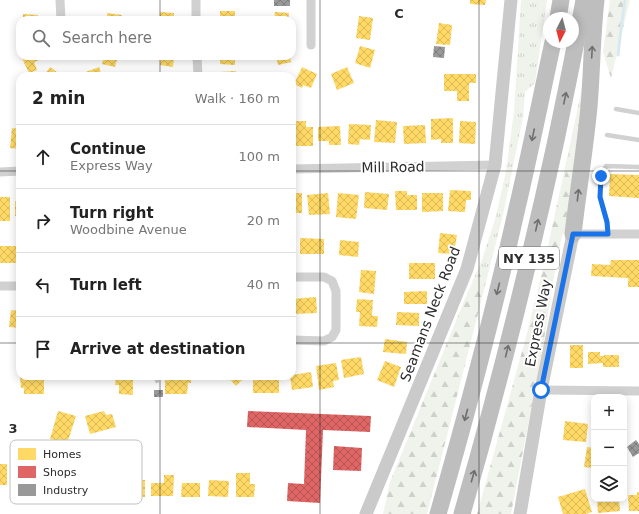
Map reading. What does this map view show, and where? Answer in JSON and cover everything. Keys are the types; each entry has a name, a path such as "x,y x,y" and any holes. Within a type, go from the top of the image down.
{"highway":[{"path":"559,12 561,0"},
{"name":"NY 135","path":"462,514 500,378 533,244 562,113 584,0"},
{"path":"573,234 584,158 596,0"},
{"name":"NY 135","path":"438,514 476,380 517,209 552,48"}],"street":[{"path":"60,0 61,16"},
{"path":"196,0 196,16"},
{"path":"311,0 311,45"},
{"name":"Seamans Neck Road","path":"366,514 467,269 495,165 511,0"},
{"path":"197,60 198,72"},
{"name":"Mill Road","path":"296,168 495,165"},
{"path":"0,172 16,171"},
{"path":"573,234 639,234"},
{"name":"Express Way","path":"520,514 541,390 573,234"},
{"path":"296,277 324,277 332,281 336,291 336,330 332,337 324,341 296,340"},
{"path":"0,286 16,286"},
{"path":"541,390 639,391"}],"lane":[{"path":"616,109 639,113"},
{"path":"607,135 639,140"},
{"path":"608,234 607,222 600,197 601,176 606,166 639,167"}],"green space":[{"path":"521,0 547,0 545,12 543,12 543,28 535,83 525,92 523,118 503,215 484,290 480,272 467,294 482,260 496,216 506,171 514,112"},
{"path":"610,0 630,0 611,78 603,52"},
{"path":"583,81 581,150 573,148 559,195 574,124"},
{"path":"573,148 581,150 569,227 562,236 555,270 543,346 511,514 477,514 526,337 559,195"},
{"path":"480,272 484,290 427,514 383,514 390,482 467,294"}],"building: Homes":[{"path":"470,0 486,0 485,5 470,4"},
{"path":"220,11 235,11 235,16 220,16"},
{"path":"160,12 174,13 174,16 160,16"},
{"path":"275,12 289,13 289,16 274,16"},
{"path":"107,13 122,15 122,16 107,16"},
{"path":"23,14 38,15 38,16 23,16"},
{"path":"359,16 373,18 370,40 356,38"},
{"path":"439,23 452,25 450,45 436,44"},
{"path":"360,46 375,50 370,68 355,63"},
{"path":"23,60 39,60 34,62 37,70 29,72"},
{"path":"103,60 117,60 115,67 102,64"},
{"path":"161,60 174,60 173,67 160,65"},
{"path":"220,60 235,60 235,65 220,64"},
{"path":"277,60 291,60 291,62 278,65"},
{"path":"50,67 57,72 47,72"},
{"path":"99,67 101,72 86,72"},
{"path":"302,67 317,74 311,88 303,85 302,88 296,85 296,80"},
{"path":"347,67 354,83 337,90 331,74"},
{"path":"444,74 476,74 476,83 469,83 469,101 457,101 457,91 444,91"},
{"path":"453,118 453,143 441,143 441,139 431,140 431,119"},
{"path":"376,120 397,122 395,143 374,142"},
{"path":"296,121 306,121 306,127 313,127 313,146 296,146"},
{"path":"460,121 476,122 475,144 459,143"},
{"path":"349,124 371,125 370,140 360,139 359,145 348,144"},
{"path":"425,125 426,143 404,144 403,126"},
{"path":"340,126 341,145 329,145 329,141 318,141 318,127"},
{"path":"12,128 16,128 16,149 10,148"},
{"path":"610,174 639,175 639,198 609,196"},
{"path":"450,190 471,191 471,200 466,200 465,212 448,211"},
{"path":"395,191 407,191 407,195 417,195 417,210 396,210"},
{"path":"365,192 389,194 387,210 364,208"},
{"path":"296,193 302,193 302,213 296,213"},
{"path":"328,193 330,214 309,215 307,195"},
{"path":"338,193 359,195 356,219 336,217"},
{"path":"422,193 443,193 443,211 422,212"},
{"path":"0,197 10,197 10,221 0,221"},
{"path":"15,201 16,201 16,216"},
{"path":"440,233 457,235 454,254 438,253"},
{"path":"300,238 324,239 324,254 300,254"},
{"path":"340,240 359,242 358,257 339,255"},
{"path":"0,246 16,246 16,263 0,263"},
{"path":"611,260 639,260 639,287 628,287 628,278 591,276 592,264 610,265"},
{"path":"409,263 435,263 435,279 409,279"},
{"path":"361,270 376,271 374,294 359,292"},
{"path":"427,291 427,304 404,304 404,292"},
{"path":"316,297 317,313 296,314 296,299"},
{"path":"357,299 373,300 372,316 378,316 377,327 359,326 360,312 356,312"},
{"path":"11,310 16,311 16,328 9,327"},
{"path":"397,312 419,313 419,326 396,325"},
{"path":"385,339 407,342 406,354 383,352"},
{"path":"570,345 583,345 583,368 570,368"},
{"path":"588,352 600,352 600,356 619,355 619,367 603,367 603,363 588,364"},
{"path":"361,357 364,374 344,378 341,360"},
{"path":"385,361 401,367 394,387 377,380"},
{"path":"336,363 339,380 333,381 334,387 319,390 316,366"},
{"path":"311,372 313,387 292,390 291,380 296,380 296,374"},
{"path":"20,380 44,380 44,394 24,394 24,388 21,388"},
{"path":"116,380 133,380 133,395 119,394 119,385 115,385"},
{"path":"165,380 191,380 191,383 188,383 187,394 165,394"},
{"path":"231,380 242,380 236,386"},
{"path":"253,380 279,380 279,393 253,393"},
{"path":"58,411 76,416 68,440 50,439"},
{"path":"104,411 106,415 112,414 116,427 90,434 85,416"},
{"path":"565,421 588,424 586,442 563,440"},
{"path":"587,447 591,448 591,468 584,467"},
{"path":"0,464 7,464 7,485 0,485"},
{"path":"236,473 250,473 250,484 255,484 254,497 236,497"},
{"path":"164,475 174,475 173,496 151,496 151,483 164,483"},
{"path":"142,480 145,480 145,497 142,497"},
{"path":"209,480 229,481 228,497 208,496"},
{"path":"182,483 200,483 200,497 181,497"},
{"path":"585,489 592,512 586,514 563,514 558,497"},
{"path":"637,492 639,492 639,511 629,511 628,495 637,495"},
{"path":"597,502 619,502 620,511 598,513"}],"building: Shops":[{"path":"248,411 371,416 370,432 323,430 320,503 287,501 288,483 304,484 306,430 247,427"},
{"path":"334,446 362,448 361,471 333,470"}],"building: Industry":[{"path":"274,0 290,0 290,6 274,6"},
{"path":"434,46 445,47 444,58 433,57"},
{"path":"154,390 163,390 163,397 154,397"},
{"path":"636,440 639,444 639,453 633,457 627,447"}],"waterway":[{"path":"618,55 625,0"}],"route":[{"path":"541,390 573,234 608,234 607,222 600,197 601,176"}]}
